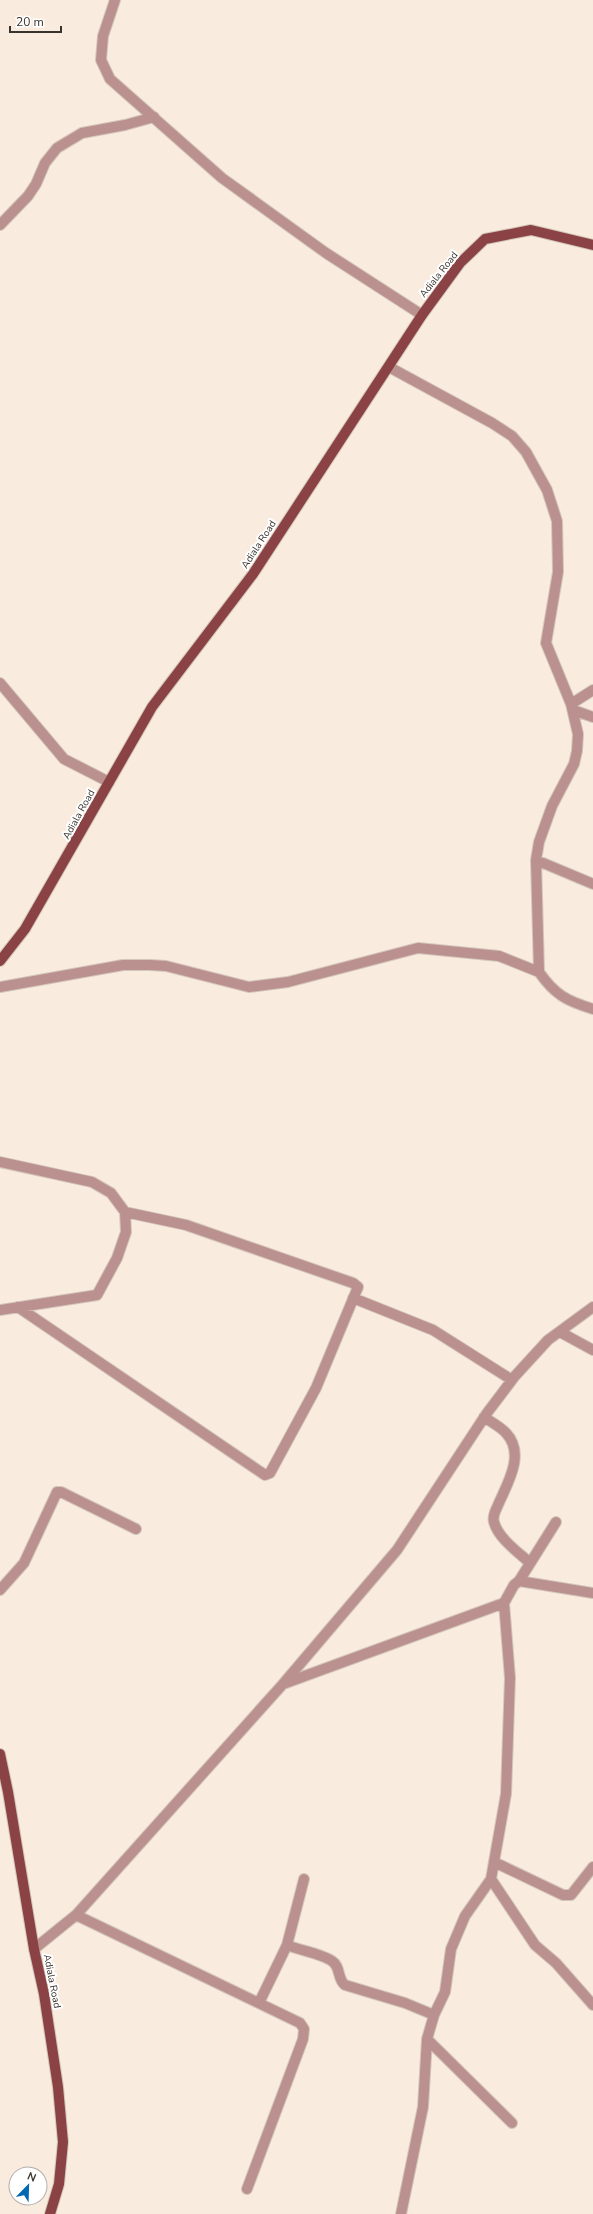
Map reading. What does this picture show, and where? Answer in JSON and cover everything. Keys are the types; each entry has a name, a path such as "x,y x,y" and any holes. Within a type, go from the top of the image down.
{"main road":[{"name":"Adiala Road","path":"0,961 25,929 152,707 253,574 422,315 460,263 486,239 531,230 593,245"},
{"name":"Adiala Road","path":"0,1754 8,1792 34,1949 44,1994 63,2142 59,2184 50,2214"}],"street":[{"path":"115,0 103,36 101,60 110,79 222,178 326,253 422,315"},
{"path":"0,226 28,196 36,184 45,164 57,148 82,132 125,125 154,117"},
{"path":"388,367 492,423 512,436 526,452 547,490 557,521 559,557 546,643 572,707 578,734 576,758 552,806 540,842 536,860 539,972 548,985 560,997 593,1009"},
{"path":"0,683 64,759 109,782"},
{"path":"572,707 593,690"},
{"path":"572,707 593,717"},
{"path":"536,860 593,884"},
{"path":"0,987 123,965 150,964 166,966 250,987 288,982 418,948 499,956 539,972"},
{"path":"0,1162 92,1182 111,1193 125,1212 126,1232 117,1258 97,1295 0,1310"},
{"path":"18,1307 265,1475 270,1473 316,1388 358,1287 353,1283 186,1225 125,1212"},
{"path":"353,1298 433,1330 512,1380"},
{"path":"34,1949 76,1915 283,1684 397,1550 484,1417 512,1380 548,1340 593,1307"},
{"path":"560,1332 593,1350"},
{"path":"484,1417 506,1433 514,1449 514,1466 494,1513 493,1521 501,1535 530,1563"},
{"path":"0,1590 24,1563 57,1492 61,1492 136,1529"},
{"path":"401,2214 423,2107 427,2039 434,2015 445,1992 452,1949 465,1916 491,1879 507,1786 510,1678 504,1603 514,1585 519,1581 556,1522"},
{"path":"519,1581 593,1593"},
{"path":"283,1684 504,1603"},
{"path":"494,1862 563,1895 571,1895 593,1867"},
{"path":"259,2003 287,1945 304,1879"},
{"path":"491,1879 535,1945 556,1963 593,2005"},
{"path":"76,1915 300,2023 304,2032 276,2114 247,2189"},
{"path":"287,1945 332,1961 338,1969 340,1981 352,1988 405,2003 434,2015"},
{"path":"427,2039 512,2123"}]}
